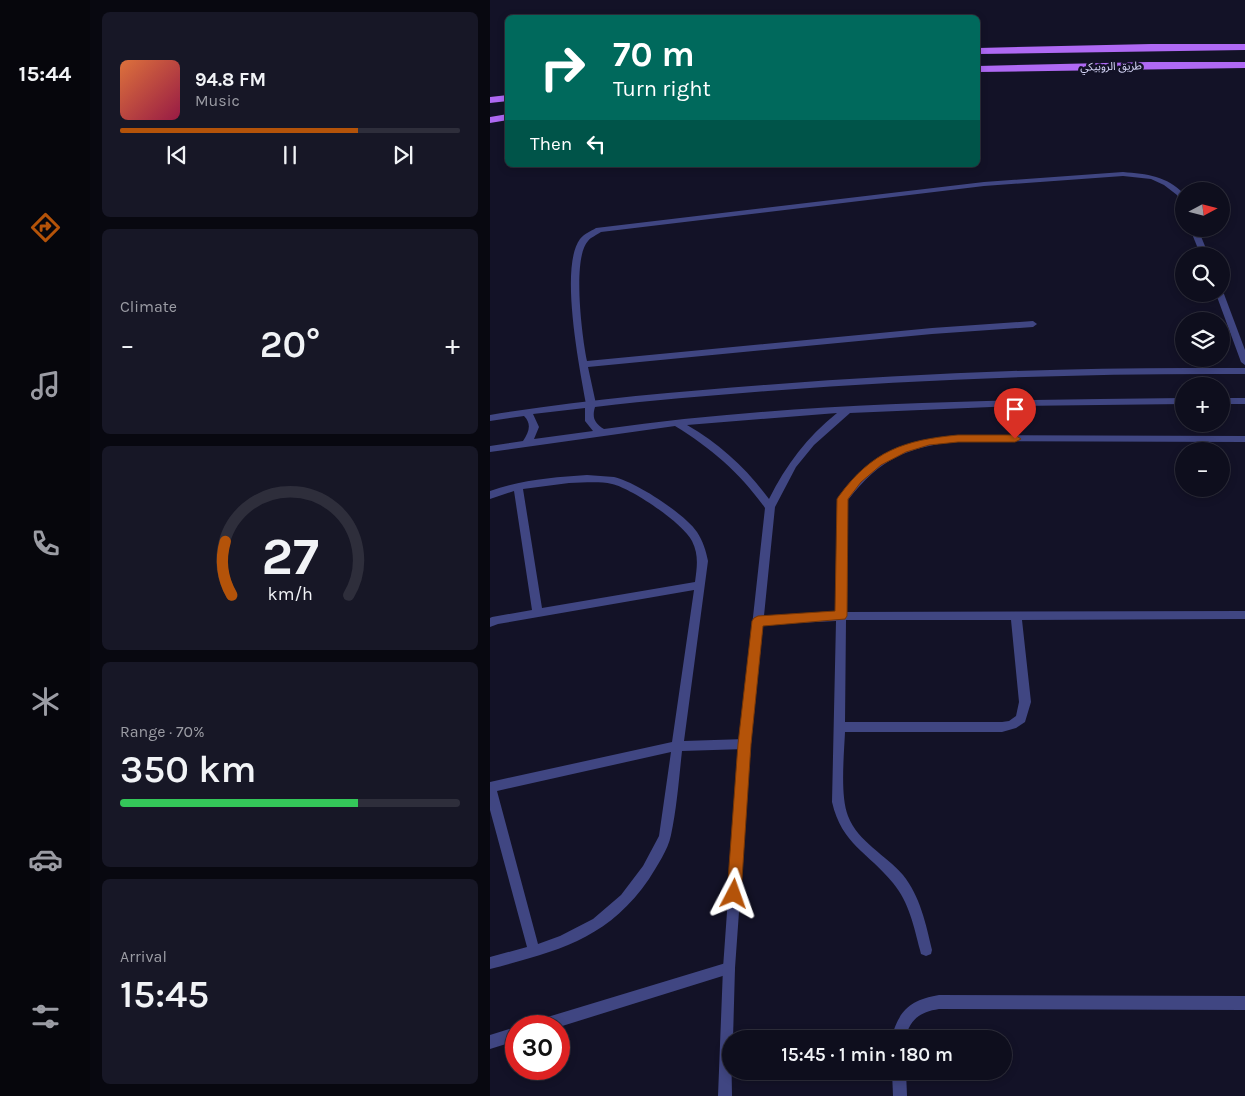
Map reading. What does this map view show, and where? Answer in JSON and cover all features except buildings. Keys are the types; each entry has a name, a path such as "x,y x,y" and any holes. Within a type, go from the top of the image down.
{"main road":[{"name":"طريق الروبيكي","path":"980,51 1245,47"},
{"name":"طريق الروبيكي","path":"980,69 1245,65"},
{"path":"490,100 505,98"},
{"path":"490,120 505,118"}],"street":[{"path":"603,433 593,427 588,420 591,404 578,328 576,262 583,242 599,230 984,184 1123,174 1152,177 1167,183 1175,190"},
{"path":"1223,302 1245,362"},
{"path":"583,364 1033,324"},
{"path":"490,418 591,404 739,390 889,380 1026,373 1245,371"},
{"path":"490,449 603,433 732,418 847,410 1030,402 1175,401"},
{"path":"1230,401 1245,401"},
{"path":"724,1096 729,968 745,744 770,508 783,480 799,454 820,431 847,410"},
{"path":"525,412 533,418 536,426 533,435 526,443"},
{"path":"678,424 706,440 731,460 752,482 770,508"},
{"path":"926,950 914,909 898,880 846,829 840,816 838,802 843,499 858,479 871,468 902,449 929,442 958,438 1245,439"},
{"path":"490,495 518,486 587,479 624,484 690,529 699,544 703,561 665,836 654,861 638,886 617,908 592,927 564,942 490,964"},
{"path":"518,486 538,613"},
{"path":"490,623 700,585"},
{"path":"758,621 841,616 1245,615"},
{"path":"839,728 1002,727 1012,725 1021,719 1025,702 1016,617"},
{"path":"534,951 490,787 678,746 745,744"},
{"path":"570,1017 729,968"},
{"path":"900,1030 909,1013 923,1004 939,1002 1245,1003"},
{"path":"490,1042 505,1037"},
{"path":"899,1080 900,1096"}],"route":[{"path":"734,894 745,744 758,621 841,616 843,499 858,479 878,462 902,449 929,442 958,438 1015,439"}]}
